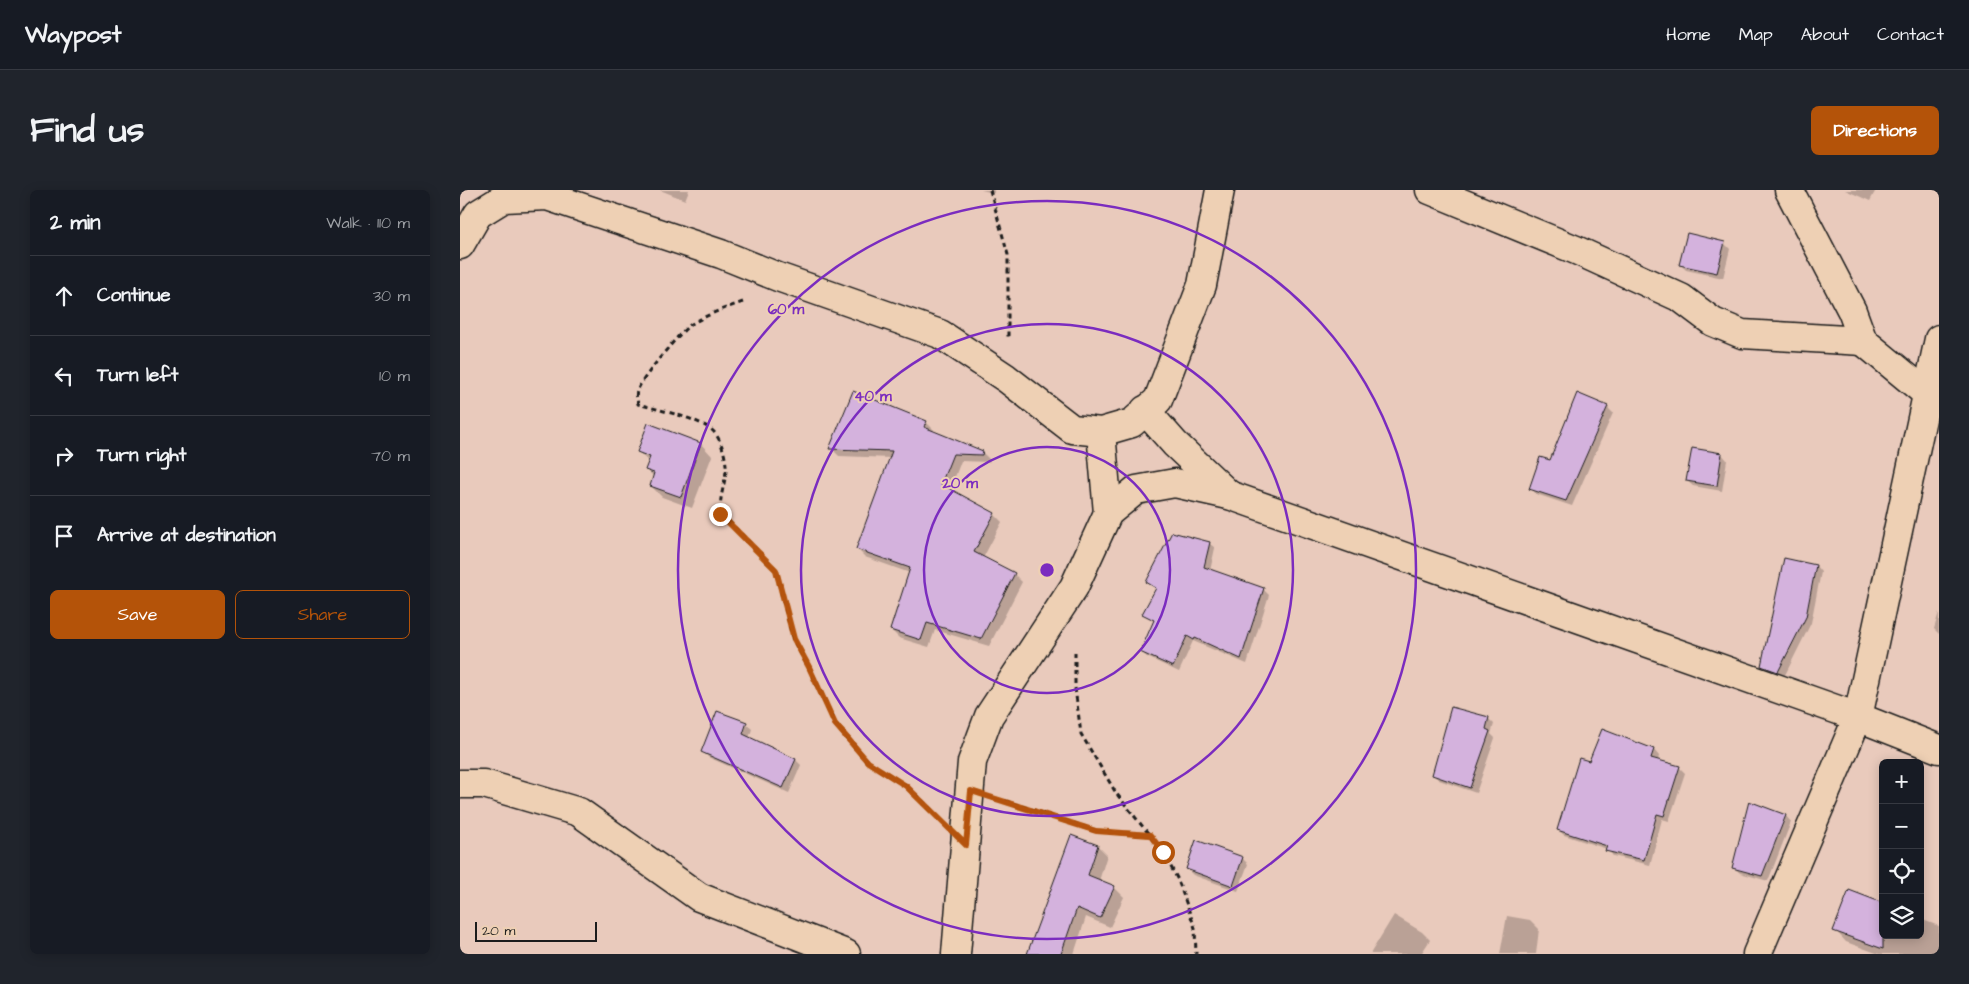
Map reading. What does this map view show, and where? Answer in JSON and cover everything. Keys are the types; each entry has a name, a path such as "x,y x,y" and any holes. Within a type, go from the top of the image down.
{"street":[{"path":"460,245 478,214 504,198 547,196 720,254 778,277 940,334 1006,378 1072,429 1101,432 1132,423 1158,400 1202,285 1220,190"},
{"path":"1430,190 1576,250 1681,298 1713,322 1742,334 1863,341"},
{"path":"1789,190 1852,311 1863,341 1933,399"},
{"path":"1758,954 1858,717 1933,399 1939,339"},
{"path":"1145,410 1175,444 1228,495"},
{"path":"1101,432 1108,513"},
{"path":"956,954 972,762 989,716 1074,586 1108,513 1136,490 1175,483 1228,495 1858,717 1939,749"},
{"path":"460,784 484,784 579,812 699,896 846,954"}],"path":[{"path":"990,190 1008,255 1006,378"},
{"path":"748,301 723,309 688,326 638,388 636,396 638,404 696,421 714,432 723,448 726,466 719,503 720,514 776,570 794,639 835,724 868,762 906,786 966,845"},
{"path":"1075,651 1075,688 1081,734 1116,793 1163,852 1178,880 1195,928 1196,954"},
{"path":"971,791 1096,831 1150,835"}],"building":[{"path":"1687,233 1725,242 1717,273 1679,265"},
{"path":"853,391 927,421 924,427 983,451 982,455 953,454 941,484 995,513 974,552 1015,573 981,639 927,623 921,640 890,630 910,568 856,549 892,451 829,449"},
{"path":"1577,393 1608,406 1566,501 1529,489 1540,457 1550,460"},
{"path":"648,423 701,443 681,497 650,486 654,473 645,470 650,457 637,452"},
{"path":"1692,448 1722,453 1717,486 1686,481"},
{"path":"1172,532 1210,542 1204,567 1264,588 1241,659 1187,636 1173,667 1140,652 1154,620 1142,614 1156,588 1146,582"},
{"path":"1784,558 1816,565 1806,617 1778,672 1761,666"},
{"path":"1451,707 1489,717 1486,729 1490,731 1470,788 1432,775"},
{"path":"717,711 747,722 743,734 796,759 783,788 701,752"},
{"path":"1602,729 1654,749 1651,758 1680,766 1664,816 1657,814 1644,860 1605,851 1607,846 1557,830 1579,758 1589,761"},
{"path":"1749,801 1786,815 1762,876 1732,868"},
{"path":"1071,835 1098,845 1088,875 1115,886 1100,918 1077,908 1061,954 1027,954"},
{"path":"1196,840 1243,857 1233,886 1186,869"},
{"path":"1849,890 1879,901 1879,939 1883,939 1883,949 1833,931"}],"route":[{"path":"720,514 776,570 794,639 835,724 868,762 906,786 966,845 971,791 1096,831 1150,835 1163,852"}]}
